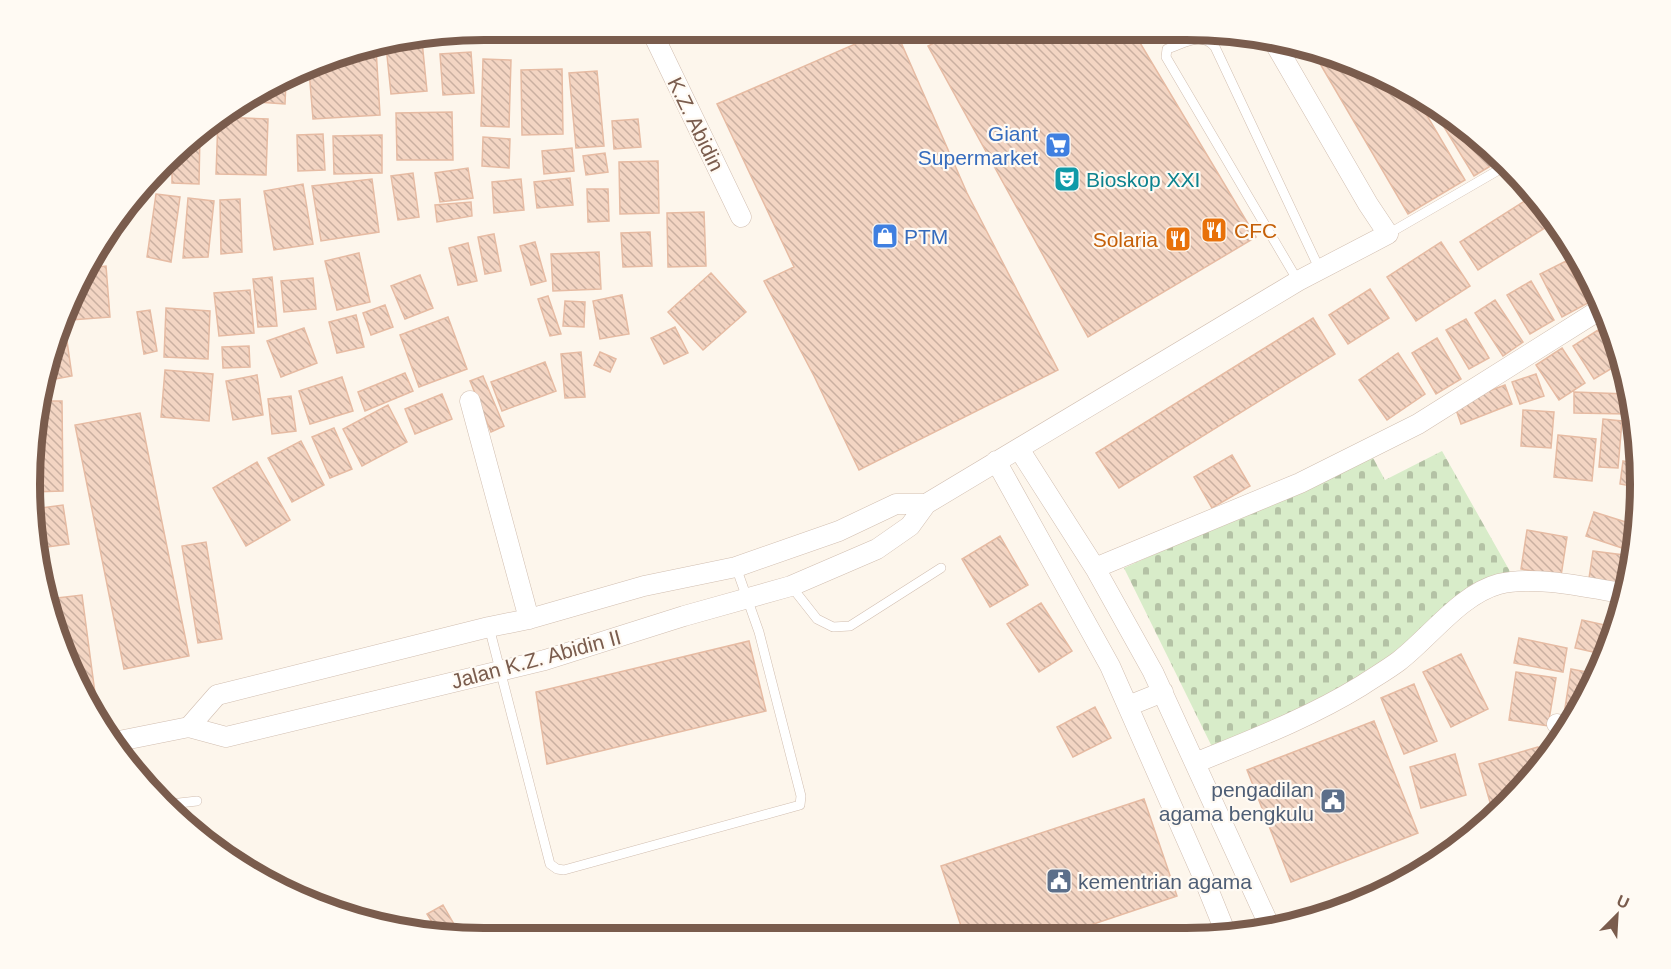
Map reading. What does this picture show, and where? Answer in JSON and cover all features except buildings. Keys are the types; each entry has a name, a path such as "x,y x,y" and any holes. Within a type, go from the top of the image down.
{"street":[{"name":"K.Z. Abidin","path":"656,40 741,217"},
{"path":"122,740 189,727 217,695 529,619 644,586 736,567 839,531 896,504 926,504 1298,282 1388,234 1368,204 1279,50"},
{"path":"1095,568 1300,483 1418,424 1596,312"},
{"path":"470,401 529,619"},
{"path":"1019,448 1095,568 1153,672 1267,921"},
{"path":"996,461 1103,651 1223,927"},
{"name":"Jalan K.Z. Abidin II","path":"189,727 226,737 545,660 684,616 749,599 791,586 877,549 910,526 926,504"},
{"path":"1195,762 1276,730 1359,687 1399,660 1482,590 1516,582 1560,583 1617,592"},
{"path":"1128,706 1163,692"}],"lane":[{"path":"1194,40 1167,49 1166,57 1298,282"},
{"path":"1210,41 1320,270"},
{"path":"1388,234 1499,170"},
{"path":"489,627 550,864 554,868 564,870 646,845 800,805 801,796 749,599 736,567"},
{"path":"791,586 817,619 833,627 850,626 941,568"},
{"path":"177,803 197,801"}],"green space":[{"path":"1442,451 1516,582 1448,621 1353,696 1217,757 1124,568 1372,456 1385,480"}],"place":[{"name":"Giant Supermarket","path":"1058,145"},
{"name":"Bioskop XXI","path":"1067,179"},
{"name":"CFC","path":"1214,230"},
{"name":"PTM","path":"885,236"},
{"name":"Solaria","path":"1178,239"},
{"name":"pengadilan agama bengkulu","path":"1333,801"},
{"name":"kementrian agama","path":"1059,881"}]}
